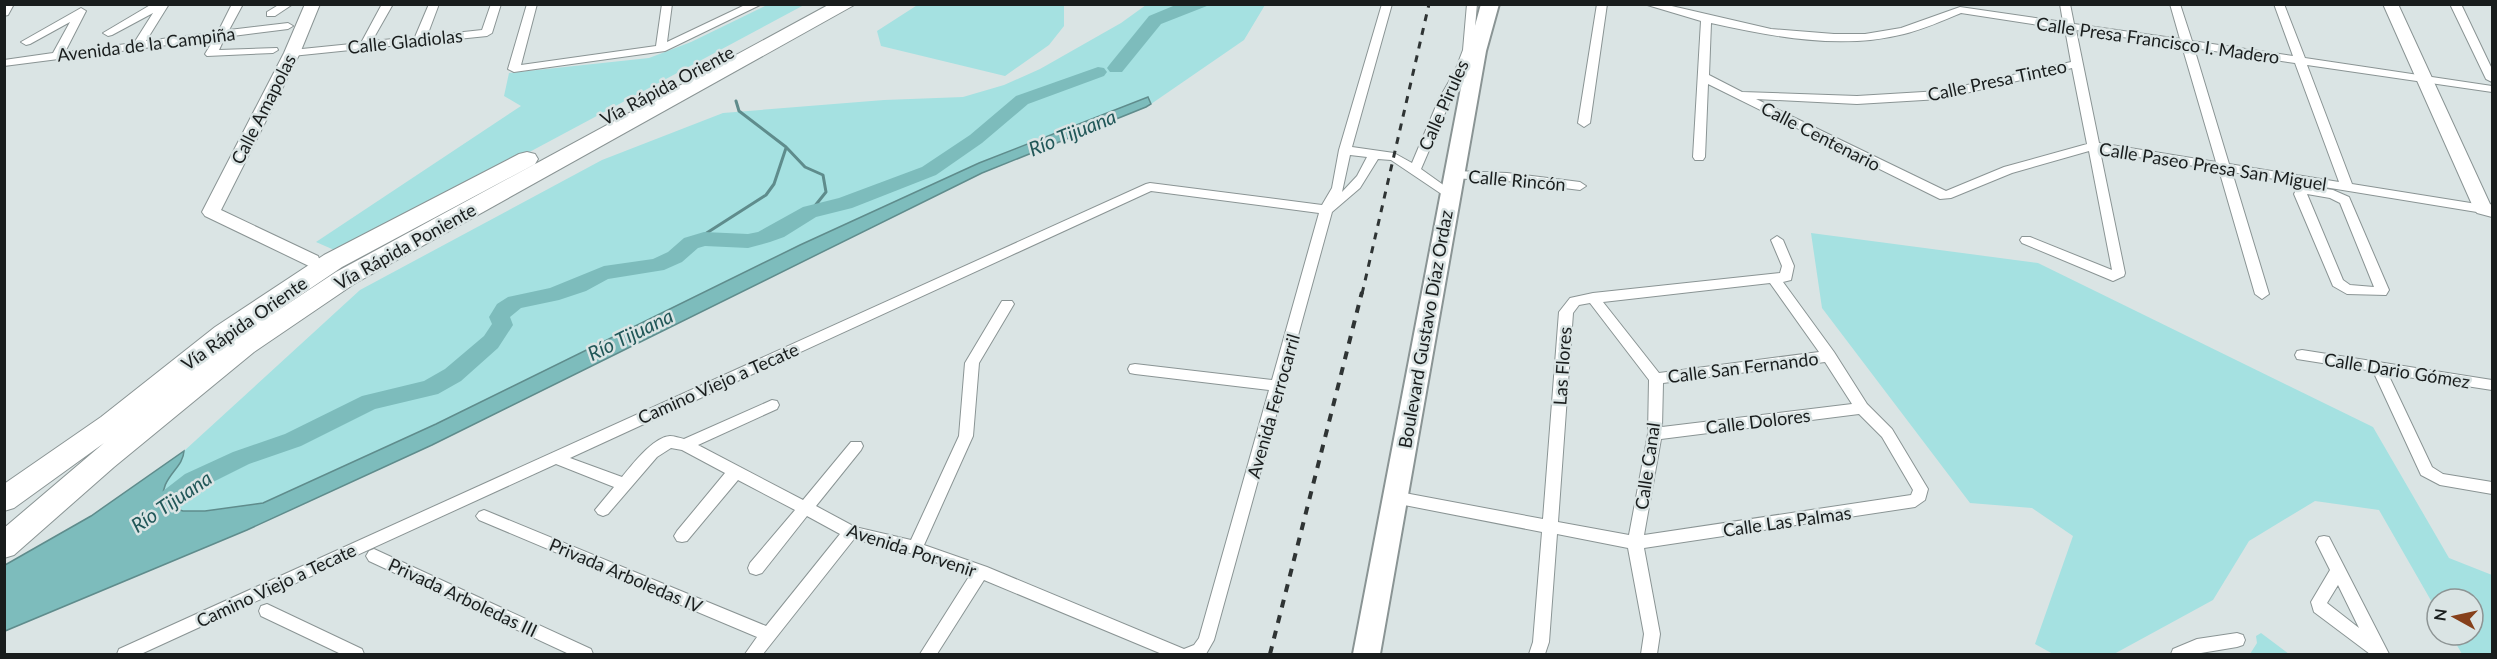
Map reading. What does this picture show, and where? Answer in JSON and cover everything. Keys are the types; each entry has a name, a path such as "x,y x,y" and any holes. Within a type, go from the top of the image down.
{"highway":[{"name":"Vía Rápida Oriente","path":"4,500 111,424 224,334 333,261 819,4"},
{"name":"Vía Rápida Poniente","path":"4,546 104,459 245,345 345,278 846,4"},
{"path":"4,486 36,466 171,362 294,279 311,261"}],"main road":[{"name":"Boulevard Gustavo Díaz Ordaz","path":"1366,654 1452,185 1473,51 1490,4"}],"street":[{"path":"4,13 9,4"},
{"path":"108,33 162,4"},
{"path":"138,45 162,4"},
{"path":"238,4 211,54 273,50"},
{"path":"271,14 288,4"},
{"name":"Calle Amapolas","path":"311,261 211,212 292,53 314,4"},
{"path":"365,45 388,4"},
{"path":"420,39 434,4"},
{"name":"Calle Gladiolas","path":"292,53 487,33 496,4"},
{"path":"532,4 514,69 661,49 757,4"},
{"path":"661,49 667,4"},
{"name":"Avenida Ferrocarril","path":"1189,654 1199,651 1206,640 1279,386 1326,210 1338,188 1345,150 1387,4"},
{"name":"Calle Pirules","path":"1415,169 1445,99 1473,51 1472,4"},
{"path":"1584,123 1602,4"},
{"name":"Calle Presa Francisco I. Madero","path":"1649,4 1707,20 1782,33 1850,37 1895,33 1960,7 2070,27 2493,89"},
{"path":"2026,240 2113,276 2119,273 2065,4"},
{"path":"2175,4 2262,294"},
{"path":"2279,4 2347,187"},
{"path":"2390,4 2488,210"},
{"path":"2455,4 2493,79"},
{"path":"26,42 83,8"},
{"path":"58,55 83,8"},
{"path":"1698,157 1707,20"},
{"name":"Avenida de la Campiña","path":"4,63 288,26"},
{"name":"Calle Presa Tinteo","path":"1737,94 1857,100 1930,96 1982,87 2077,64"},
{"name":"Calle Centenario","path":"1702,77 1940,195"},
{"name":"Calle Paseo Presa San Miguel","path":"1940,195 1947,195 2008,170 2094,146 2224,167 2320,188 2347,187 2488,210"},
{"path":"1345,150 1394,157 1452,185"},
{"path":"1326,210 1362,181 1376,153"},
{"name":"Calle Rincón","path":"1452,185 1507,177 1580,186"},
{"name":"Camino Viejo a Tecate","path":"125,654 1150,188 1326,210"},
{"path":"2320,188 2340,196 2348,205 2381,292 2347,289 2338,283 2300,192 2320,188"},
{"path":"1774,280 1786,277 1788,273 1777,240"},
{"name":"Calle Las Palmas","path":"1394,497 1635,543 1915,501 1920,496 1921,489 1887,433 1862,408 1829,356 1774,280"},
{"name":"Las Flores","path":"1537,654 1541,642 1566,312 1575,301 1593,298 1774,280"},
{"path":"1593,298 1656,378"},
{"path":"915,548 966,436 972,363 1007,304"},
{"name":"Calle Dario Gómez","path":"2302,354 2493,386"},
{"name":"Calle San Fernando","path":"1656,378 1829,356"},
{"path":"2378,367 2426,471 2440,479 2493,488"},
{"path":"1135,369 1279,386"},
{"name":"Calle Canal","path":"1648,654 1652,634 1635,543 1655,434 1656,378"},
{"path":"603,510 652,453 669,442 685,445 772,405"},
{"name":"Calle Dolores","path":"1655,434 1862,408"},
{"name":"Avenida Porvenir","path":"685,445 851,532 915,548 981,572 1179,654"},
{"path":"756,568 856,446"},
{"path":"555,458 624,484"},
{"path":"682,536 736,471"},
{"name":"Privada Arboledas IV","path":"484,516 768,634"},
{"path":"753,654 851,532"},
{"path":"2324,542 2381,654"},
{"name":"Privada Arboledas III","path":"374,556 585,654"},
{"path":"2338,571 2321,598 2320,607 2381,654"},
{"path":"928,654 981,572"},
{"path":"267,611 356,654"},
{"path":"2179,654 2197,646 2237,640"}],"shaded area":[{"path":"919,4 1064,5 1064,26 1049,45 1005,76 881,46 877,31"},
{"path":"767,5 804,5 341,253 316,242 521,106 504,96 509,73 649,58 691,42"},
{"path":"1146,5 1265,5 1244,40 1151,104 1148,97 979,163 800,245 436,424 263,503 205,511 183,511 163,505 165,486 180,463 184,451 360,290 602,160 723,113 884,100 963,97 1004,85 1040,69 1121,23"},
{"path":"1811,233 2038,263 2373,427 2449,558 2492,575 2492,654 2462,654 2458,647 2485,647 2485,587 2425,587 2425,590 2379,510 2315,501 2249,541 2213,600 2114,654 2053,654 2035,644 2073,536 2032,508 1970,503 1822,308"},
{"path":"2261,633 2289,654 2250,654 2257,643 2256,636"}],"water":[{"path":"1148,97 1151,104 1146,107 982,173 432,445 247,530 5,631 5,565 91,516 184,451 183,458 164,487 163,505 183,511 205,511 263,503 436,424 800,245 979,163"}],"waterway":[{"name":"Río Tijuana","path":"1116,68 1155,20 1180,9 1204,4"},
{"name":"Río Tijuana","path":"140,522 193,481 241,458 293,440 370,402 430,388 453,375 491,342 503,325 499,317 504,309 515,302 552,295 579,286 604,273 657,265 675,257 691,243 704,239 748,241 777,232 810,212 845,203 929,171 976,139 1022,100 1098,72"},
{"path":"736,101 739,111 786,147 805,167 823,175 826,192 810,212"},
{"path":"691,243 766,195 774,184 786,148"}],"railway":[{"path":"1362,294 1429,4"},
{"path":"1270,654 1362,292"}]}
